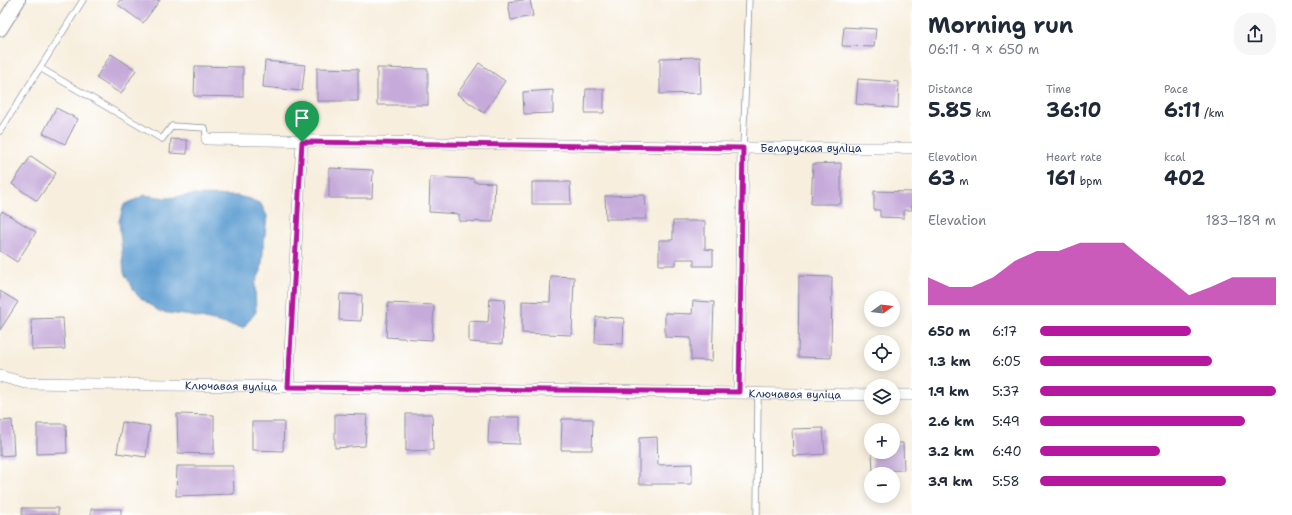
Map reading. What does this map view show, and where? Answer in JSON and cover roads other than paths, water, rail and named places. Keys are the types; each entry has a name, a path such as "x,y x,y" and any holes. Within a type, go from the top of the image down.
{"street":[{"path":"0,29 18,0"},
{"name":"Беларуская вуліца","path":"207,139 302,142 743,148 912,148"},
{"path":"288,387 302,142"},
{"path":"739,392 743,148"},
{"name":"Ключавая вуліца","path":"0,376 25,383 758,392 864,395"},
{"path":"900,395 912,395"}],"lane":[{"path":"0,131 83,0"},
{"path":"743,148 749,0"},
{"path":"40,68 162,139 172,126 205,128 207,139"},
{"path":"756,515 758,392"}],"water":[{"path":"145,195 166,198 195,195 237,196 250,199 261,204 267,216 261,271 255,284 256,312 243,328 192,316 160,312 137,295 124,273 119,221 124,205"}]}
